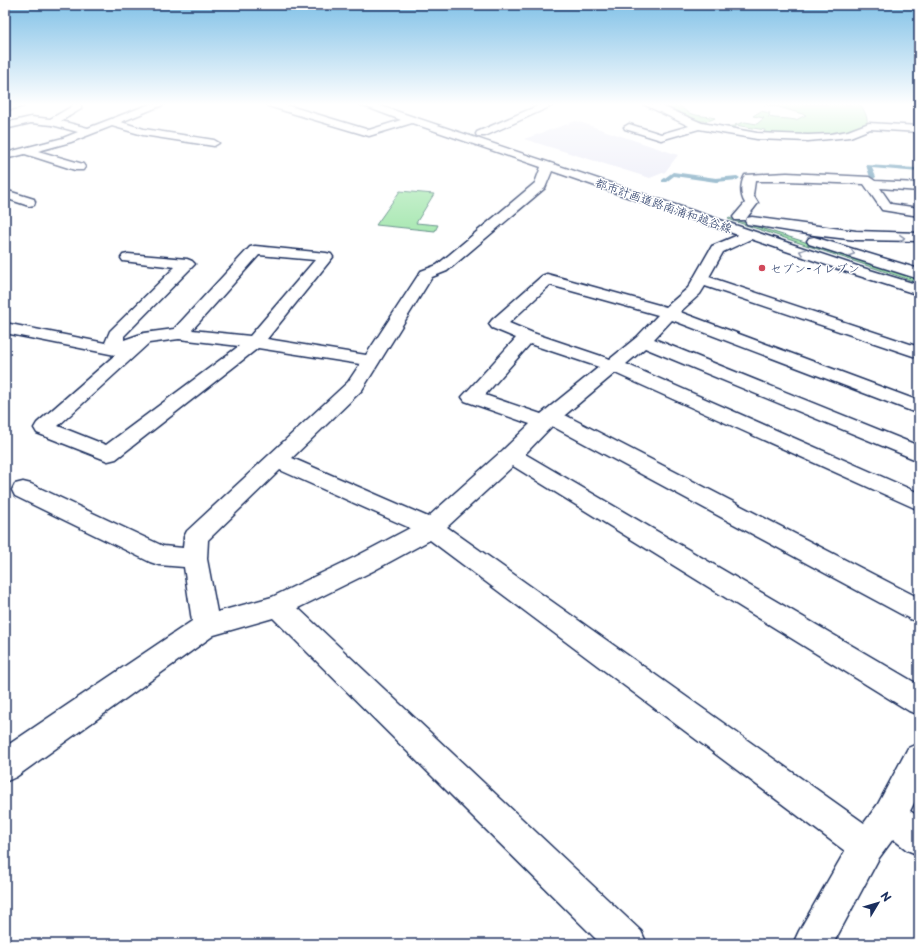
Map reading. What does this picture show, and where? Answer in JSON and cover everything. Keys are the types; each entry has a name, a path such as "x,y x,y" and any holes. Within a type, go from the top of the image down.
{"street":[{"path":"5,156 36,148"},
{"name":"都市計画道路南浦和越谷線","path":"497,148 548,165 919,275"},
{"name":"都市計画道路南浦和越谷線","path":"526,148 703,205"},
{"path":"27,151 79,167"},
{"path":"206,626 195,558 196,537 355,386 426,274 442,268 541,186 548,165"},
{"path":"5,766 206,626 278,606 364,564 431,528 548,420 643,341 694,291 717,249 748,224 752,203 747,195 749,178 787,177 869,181 887,207 919,212"},
{"path":"870,184 919,187"},
{"path":"5,194 29,202"},
{"name":"都市計画道路南浦和越谷線","path":"725,212 748,224 855,270 919,290"},
{"path":"748,224 850,236 895,238 919,237"},
{"path":"144,338 44,428 108,454 255,342 326,257 255,250 179,334"},
{"path":"112,350 116,336 187,264 128,258"},
{"path":"855,270 919,294"},
{"path":"919,408 670,313 547,279 498,324 527,337 614,366 919,502"},
{"path":"700,279 919,354"},
{"path":"5,328 112,350 144,338 179,334 255,342 372,361"},
{"path":"527,337 472,397 548,420 919,611"},
{"path":"643,341 919,454"},
{"path":"511,455 919,701"},
{"path":"276,460 431,528 867,846"},
{"path":"23,490 159,555 195,558"},
{"path":"278,606 628,944"},
{"path":"812,944 867,846 890,816 919,759"},
{"path":"890,816 919,838"}],"shaded area":[{"path":"554,148 658,148 678,155 665,172 650,178"}],"green space":[{"path":"400,191 434,194 416,223 438,225 435,231 376,225"},
{"path":"729,218 919,278 919,283 728,219"}],"waterway":[{"path":"873,177 868,166 919,170 919,168"},
{"path":"664,181 673,174 716,180 737,178"}],"place":[{"name":"セブン-イレブン","path":"762,268"}]}
